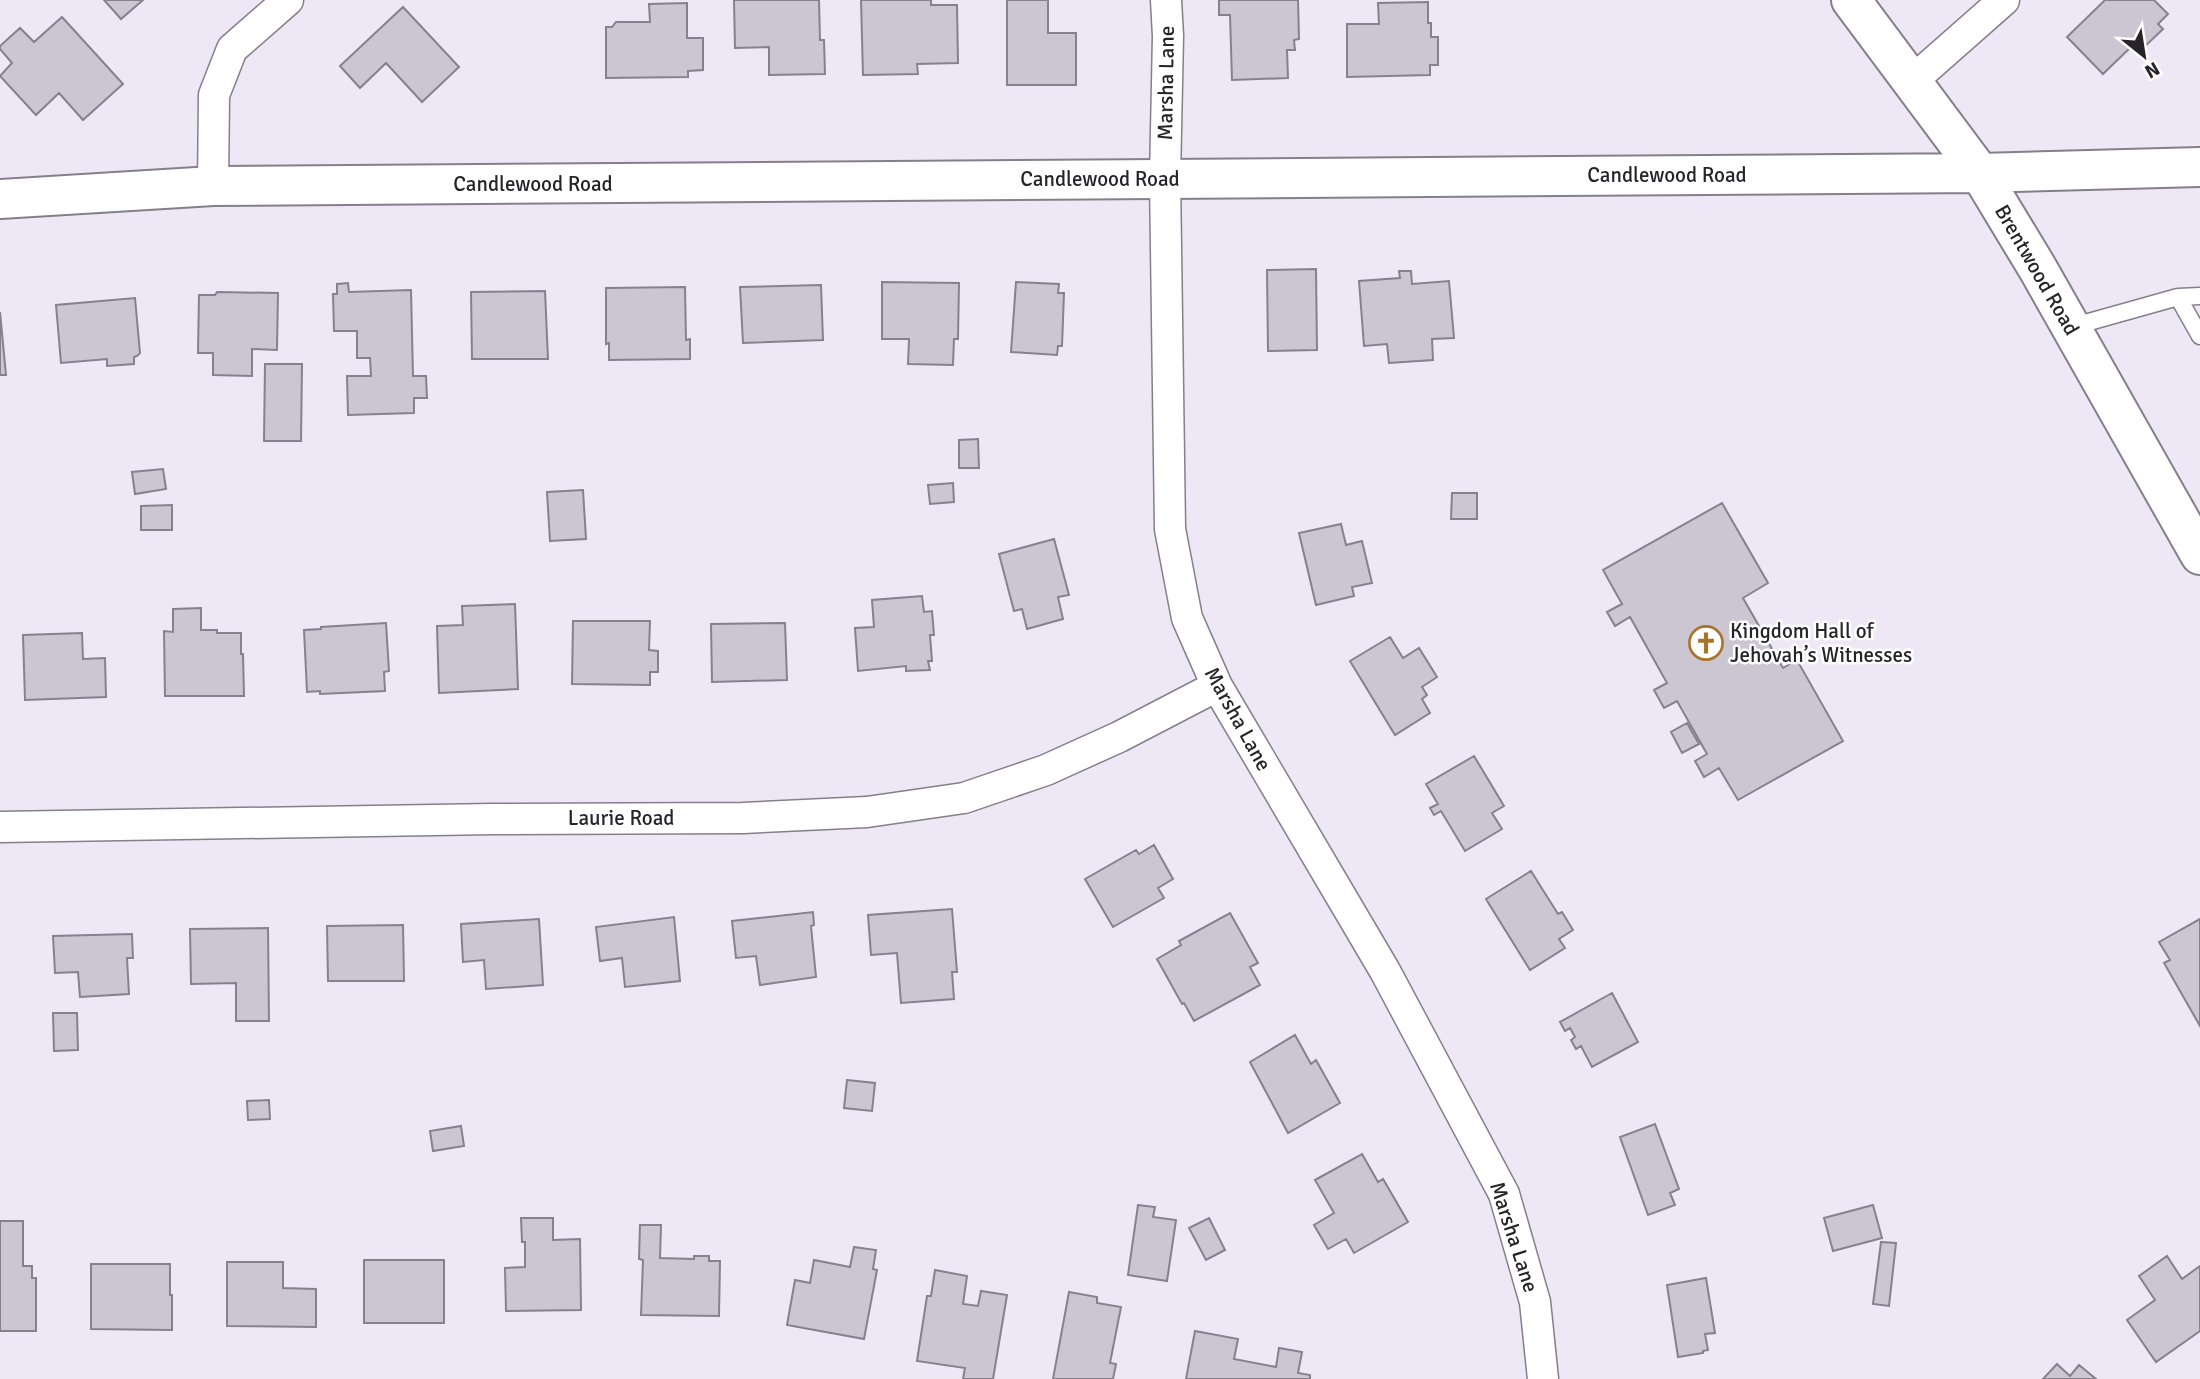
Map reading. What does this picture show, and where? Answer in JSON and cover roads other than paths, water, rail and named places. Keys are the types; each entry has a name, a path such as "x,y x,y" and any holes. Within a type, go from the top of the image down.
{"street":[{"path":"213,186 214,95 232,49 288,0"},
{"name":"Marsha Lane","path":"1166,0 1168,36 1165,178 1170,529 1187,618 1217,686 1385,971 1504,1194 1535,1302 1543,1379"},
{"name":"Brentwood Road","path":"1851,0 1980,173 2200,555"},
{"path":"1912,82 2004,0"},
{"name":"Candlewood Road","path":"0,199 213,186 1980,173 2200,167"},
{"name":"Laurie Road","path":"0,827 743,818 867,812 964,798 1046,769 1119,737 1217,686"}],"lane":[{"path":"2071,327 2178,297 2200,296"},
{"path":"2178,297 2200,336"}],"place":[{"name":"Kingdom Hall of Jehovah’s Witnesses","path":"1706,643"}]}
